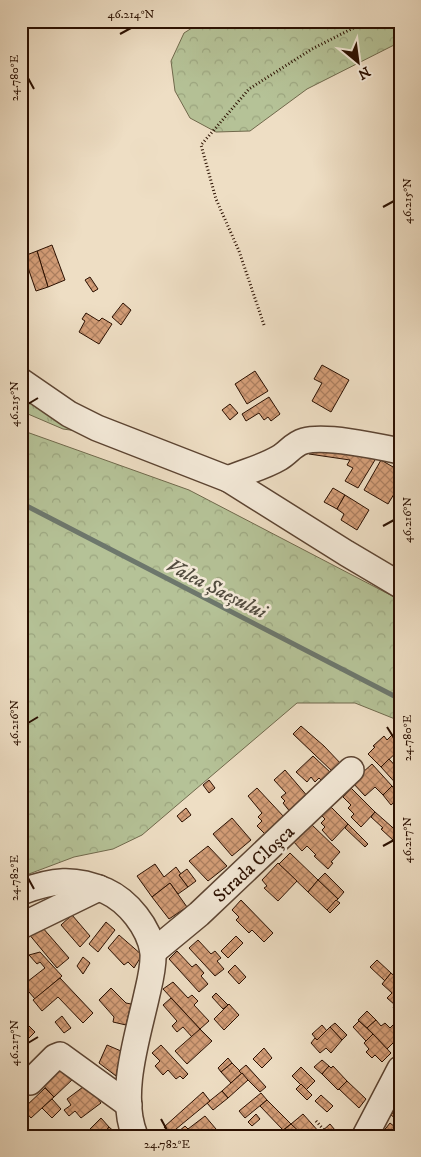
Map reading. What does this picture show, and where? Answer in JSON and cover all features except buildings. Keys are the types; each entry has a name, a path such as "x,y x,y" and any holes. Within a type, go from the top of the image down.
{"street":[{"path":"21,381 69,414 97,428 228,479 400,585"},
{"path":"228,479 278,459 302,441 316,439 357,443 400,451"},
{"name":"Strada Cloșca","path":"152,952 199,914 351,770"},
{"path":"21,892 61,881 81,883 99,888 127,904 143,927 152,952 152,972 130,1073 129,1105 132,1129 135,1136"},
{"path":"21,926 99,888"},
{"path":"30,1082 55,1057 60,1055 129,1105"},
{"path":"365,1136 400,1070"}],"path":[{"path":"264,325 238,251 216,199 201,145 250,89 312,49 367,21"},
{"path":"316,1121 324,1130"}],"green space":[{"path":"203,21 400,21 400,42 307,89 250,131 216,132 190,118 175,91 171,61 184,33"},
{"path":"21,390 77,431 63,429 21,411"},
{"path":"21,430 189,490 400,600 400,721 355,703 297,703 142,835 113,849 74,857 21,877"}],"waterway":[{"name":"Valea Șaeșului","path":"21,503 400,699"}]}
